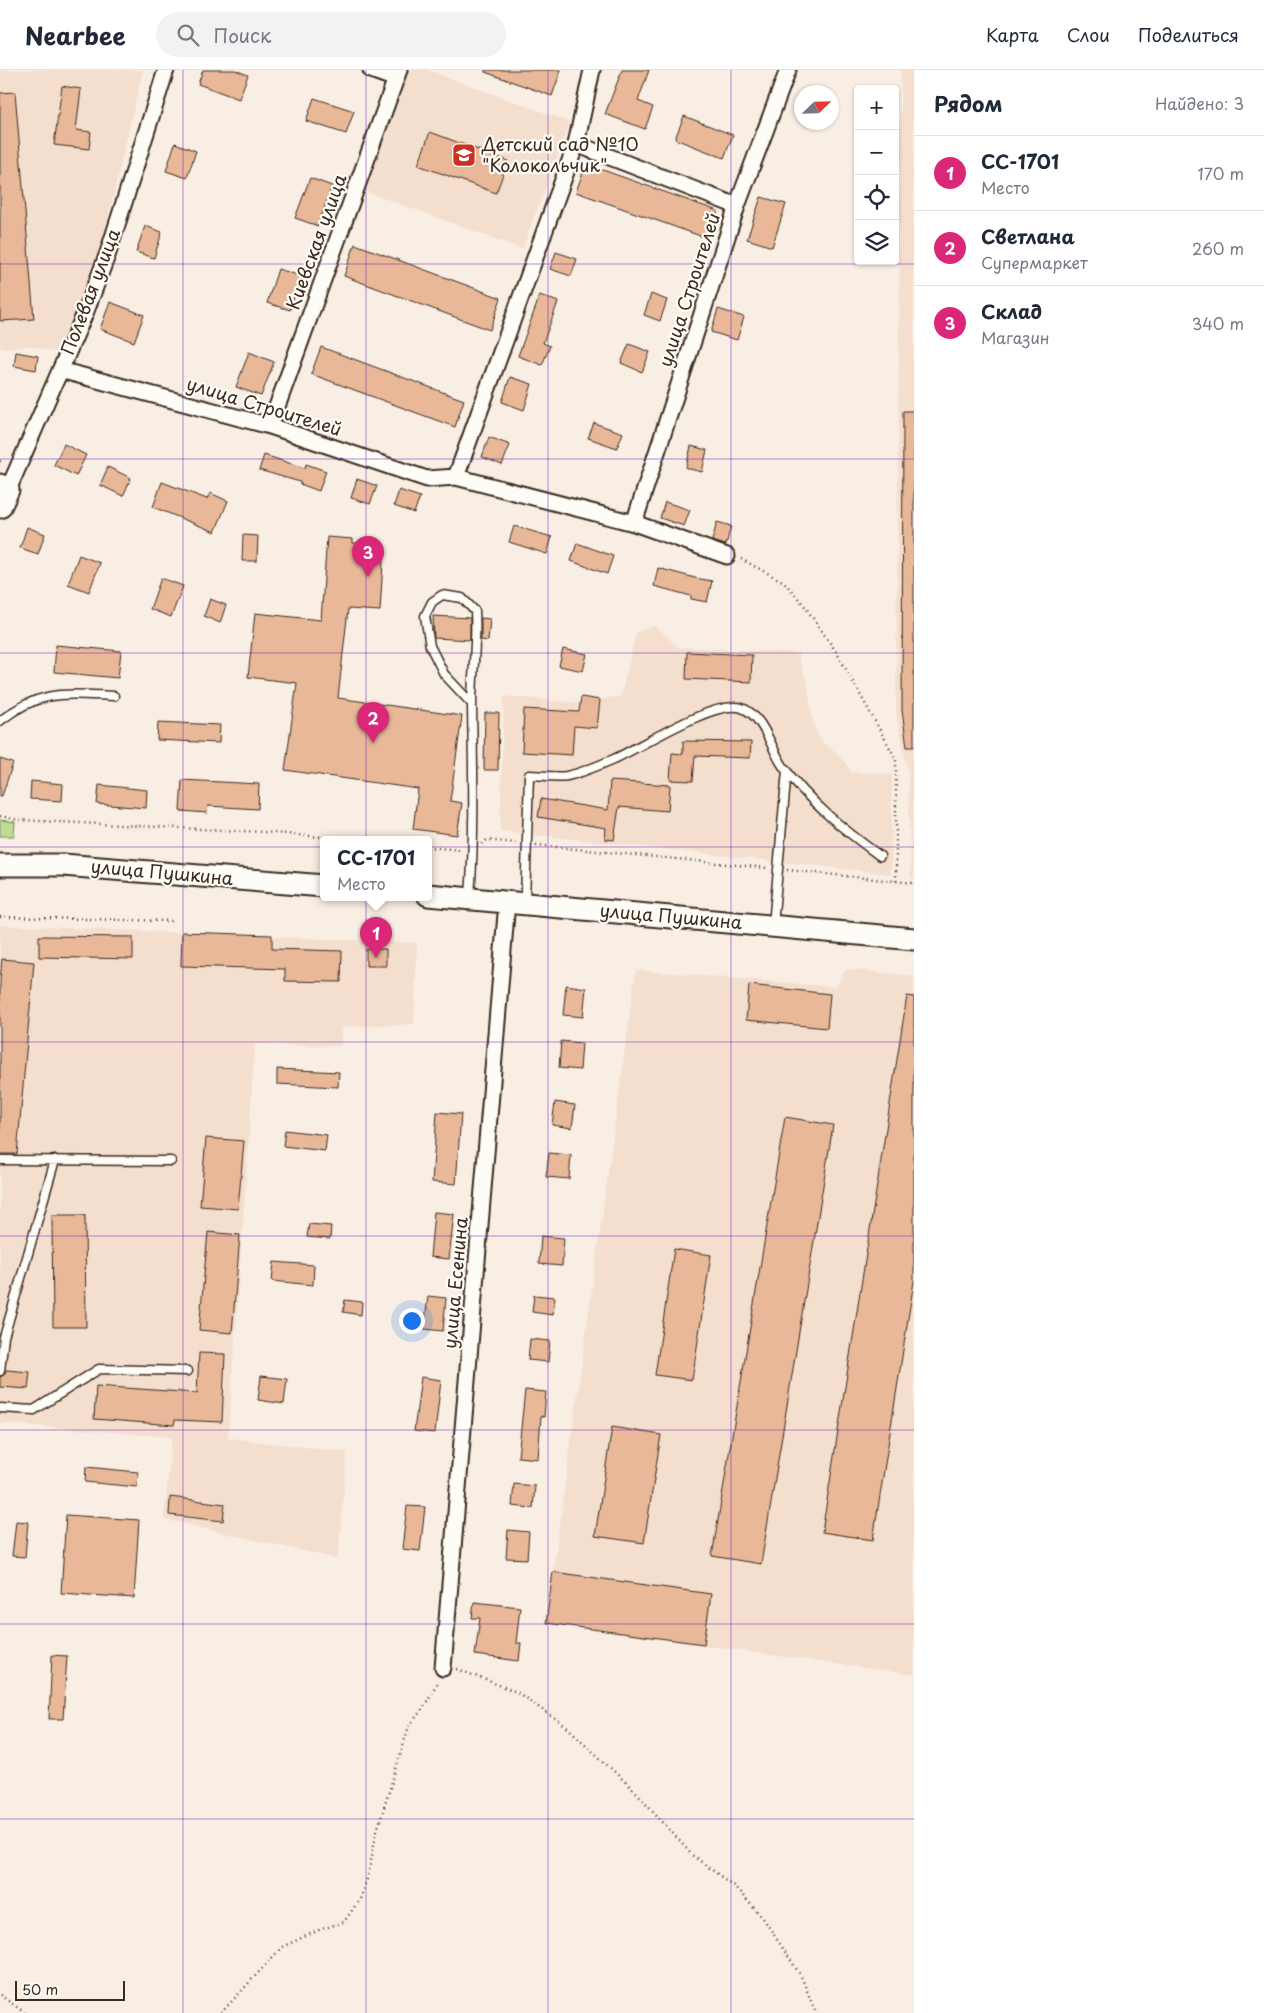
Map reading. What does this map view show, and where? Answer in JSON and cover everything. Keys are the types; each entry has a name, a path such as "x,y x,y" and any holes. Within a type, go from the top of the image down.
{"main road":[{"name":"улица Пушкина","path":"0,864 64,865 320,886"},
{"name":"улица Пушкина","path":"432,895 914,939"}],"street":[{"name":"Полевая улица","path":"3,494 60,370 108,253 166,70"},
{"path":"371,70 398,75"},
{"path":"456,477 576,144 592,70"},
{"name":"улица Строителей","path":"634,523 737,206 788,70"},
{"name":"Киевская улица","path":"270,426 398,75"},
{"path":"576,144 737,206"},
{"name":"улица Строителей","path":"60,370 270,426 427,478 456,477 634,523 727,556"},
{"name":"улица Есенина","path":"443,1668 516,903"}],"lane":[{"path":"470,898 474,851 472,704 476,634 474,611 462,598 442,595 432,602 425,616 430,646 444,674 472,704"},
{"path":"0,721 10,713 37,699 62,694 114,696"},
{"path":"516,903 526,844 530,775 566,776 614,759 675,727 718,708 742,708 759,721 786,770 808,797 880,856"},
{"path":"773,926 786,770"},
{"path":"0,1160 171,1160"},
{"path":"0,1371 2,1337 55,1160"},
{"path":"0,1408 34,1410 98,1369 188,1371"}],"path":[{"path":"727,556 743,560 784,582 804,605 837,653 896,759 896,881"},
{"path":"0,816 18,820 263,832 320,837"},
{"path":"432,847 474,851 488,840 914,883"},
{"path":"0,917 173,921"},
{"path":"221,2013 282,1947 319,1930 344,1922 360,1899 368,1876 376,1834 409,1726 432,1694 443,1668 460,1669 517,1692 568,1728 637,1793 692,1855 735,1886 756,1910 801,1976 816,2013"},
{"path":"0,1995 24,2013"}],"shaded area":[{"path":"0,70 143,70 101,247 59,353 30,346 0,348"},
{"name":"Детский сад №10 \"Колокольчик\"","path":"401,70 427,70 570,122 522,249 359,189"},
{"path":"901,70 914,70 914,878 911,878 908,773 896,711"},
{"path":"655,626 678,647 797,653 808,686 813,723 822,742 837,753 852,772 892,774 891,874 500,831 504,696 579,703 621,696 636,632"},
{"path":"0,925 417,943 414,1024 341,1027 341,1046 255,1044 228,1438 347,1452 338,1559 164,1519 172,1437 0,1423"},
{"path":"846,969 914,976 914,1675 546,1623 636,970 836,987"}],"green space":[{"path":"0,820 15,822 14,836 0,836"}],"building":[{"path":"203,70 235,70 248,75 239,99 198,84"},
{"path":"485,70 561,70 552,96 485,72"},
{"path":"622,70 649,70 638,101 653,107 645,129 605,114"},
{"path":"62,86 81,89 76,130 91,132 89,149 54,145"},
{"path":"15,92 34,319 0,321 0,93"},
{"path":"314,98 354,111 346,134 306,121"},
{"path":"684,116 733,135 724,158 675,139"},
{"path":"430,132 508,161 496,193 418,165"},
{"path":"175,143 196,151 187,178 166,171"},
{"path":"586,164 718,211 709,239 576,192"},
{"path":"310,178 332,186 318,226 295,218"},
{"path":"761,197 786,204 772,247 747,239"},
{"path":"145,226 162,232 154,258 136,252"},
{"path":"355,244 501,298 490,330 344,276"},
{"path":"556,252 577,259 571,276 550,269"},
{"path":"278,269 301,276 290,310 267,303"},
{"path":"651,294 667,300 660,321 644,315"},
{"path":"540,295 558,302 543,343 550,346 542,365 518,356"},
{"path":"110,302 144,315 134,342 100,329"},
{"path":"718,309 744,317 737,340 711,332"},
{"path":"629,344 650,352 642,372 621,363"},
{"path":"321,347 464,400 455,427 311,374"},
{"path":"16,352 38,356 36,370 14,366"},
{"path":"249,352 274,362 261,396 236,387"},
{"path":"510,377 532,384 524,410 502,402"},
{"path":"903,411 914,411 914,747 907,747 902,710"},
{"path":"594,423 623,433 617,448 588,438"},
{"path":"489,437 510,445 502,465 482,457"},
{"path":"64,444 86,455 76,476 54,465"},
{"path":"691,446 707,450 702,472 686,468"},
{"path":"264,455 305,468 306,464 326,471 319,491 300,484 300,482 259,470"},
{"path":"108,467 131,478 123,496 100,485"},
{"path":"357,479 377,486 370,504 351,498"},
{"path":"162,482 207,499 210,493 228,501 215,532 153,507"},
{"path":"399,490 420,497 414,513 394,506"},
{"path":"665,502 690,510 684,526 660,518"},
{"path":"717,522 731,526 726,545 712,541"},
{"path":"514,526 552,537 547,554 509,542"},
{"path":"27,527 45,534 38,554 20,548"},
{"path":"243,535 258,536 257,561 242,561"},
{"path":"327,537 353,539 353,543 384,545 380,611 348,609 338,698 462,716 450,801 462,803 457,835 413,829 418,789 285,770 297,683 248,677 255,613 321,620"},
{"path":"577,543 613,556 607,574 571,561"},
{"path":"79,555 100,563 89,592 68,584"},
{"path":"658,568 712,581 707,602 691,599 691,596 654,586"},
{"path":"161,578 183,586 171,617 150,609"},
{"path":"210,599 226,605 220,623 204,616"},
{"path":"433,616 470,618 470,640 434,638"},
{"path":"481,618 490,619 488,641 481,640"},
{"path":"56,645 121,651 118,678 54,672"},
{"path":"563,649 587,654 583,671 559,666"},
{"path":"687,652 752,655 751,682 686,679"},
{"path":"581,697 600,700 597,728 574,726 572,755 522,752 524,709 579,712"},
{"path":"485,713 499,713 498,770 484,770"},
{"path":"158,722 220,725 219,743 157,740"},
{"path":"683,741 751,742 750,758 695,756 693,781 670,780 672,753 683,754"},
{"path":"0,759 13,763 2,796 0,796"},
{"path":"182,780 259,784 258,809 208,806 207,813 180,811"},
{"path":"31,781 63,784 62,801 30,799"},
{"path":"610,781 670,785 668,811 619,807 614,840 605,839 606,828 538,817 541,799 608,810"},
{"path":"99,785 147,790 146,808 97,804"},
{"path":"182,932 272,935 272,949 342,951 341,982 285,981 285,969 181,966"},
{"path":"39,936 133,937 133,959 39,957"},
{"path":"366,949 386,949 386,966 366,966"},
{"path":"2,959 34,962 17,1154 0,1154 0,980"},
{"path":"566,985 586,988 583,1017 563,1015"},
{"path":"749,985 830,994 827,1028 746,1020"},
{"path":"907,996 914,997 914,1281 873,1540 822,1532"},
{"path":"561,1041 582,1043 580,1070 559,1068"},
{"path":"277,1069 339,1072 338,1087 277,1084"},
{"path":"555,1102 575,1105 572,1128 552,1125"},
{"path":"437,1112 461,1114 456,1184 432,1182"},
{"path":"785,1117 833,1125 761,1564 712,1556"},
{"path":"285,1130 327,1135 325,1151 283,1146"},
{"path":"206,1138 244,1141 238,1209 200,1206"},
{"path":"549,1153 571,1155 569,1179 546,1177"},
{"path":"434,1212 454,1214 449,1259 430,1257"},
{"path":"52,1215 85,1215 86,1327 53,1327"},
{"path":"309,1224 331,1226 330,1239 307,1237"},
{"path":"208,1232 240,1235 232,1333 199,1330"},
{"path":"541,1236 564,1238 562,1266 539,1264"},
{"path":"674,1249 711,1255 692,1380 655,1375"},
{"path":"274,1262 314,1265 313,1285 272,1281"},
{"path":"534,1295 555,1297 553,1315 532,1312"},
{"path":"428,1296 446,1298 443,1331 424,1329"},
{"path":"345,1300 362,1302 361,1315 343,1312"},
{"path":"530,1339 550,1341 548,1362 528,1360"},
{"path":"199,1353 225,1354 222,1422 175,1420 174,1425 94,1419 96,1386 197,1393"},
{"path":"6,1370 30,1372 28,1389 0,1387 0,1377 4,1375"},
{"path":"261,1376 287,1379 284,1404 258,1400"},
{"path":"421,1377 441,1380 435,1433 414,1431"},
{"path":"525,1390 546,1392 544,1417 541,1416 538,1459 518,1457"},
{"path":"612,1427 661,1435 644,1543 595,1536"},
{"path":"86,1467 138,1472 137,1487 85,1482"},
{"path":"514,1484 535,1486 533,1508 512,1506"},
{"path":"170,1497 225,1504 223,1521 169,1515"},
{"path":"407,1506 425,1507 420,1551 402,1549"},
{"path":"66,1515 139,1520 134,1598 61,1593"},
{"path":"16,1521 28,1522 25,1557 12,1556"},
{"path":"508,1530 529,1532 527,1559 506,1558"},
{"path":"553,1572 711,1594 704,1644 546,1623"},
{"path":"474,1602 520,1607 516,1643 521,1643 519,1661 475,1655 480,1618 472,1618"},
{"path":"52,1655 67,1656 63,1719 49,1719"}],"place":[{"name":"Детский сад №10 \"Колокольчик\"","path":"464,155"},
{"name":"Склад","path":"368,577"},
{"name":"Светлана","path":"373,743"},
{"name":"СС-1701","path":"376,958"}]}
